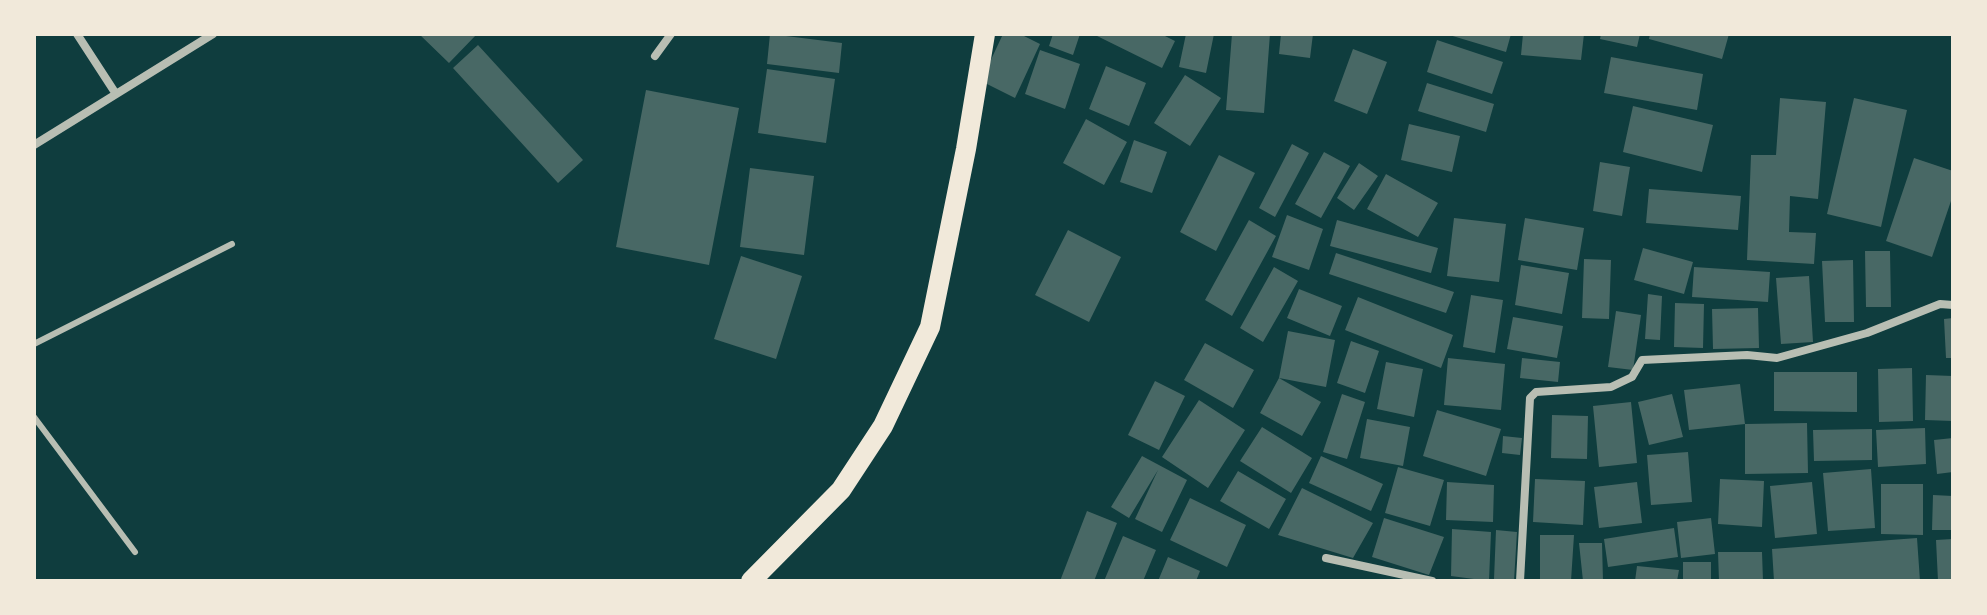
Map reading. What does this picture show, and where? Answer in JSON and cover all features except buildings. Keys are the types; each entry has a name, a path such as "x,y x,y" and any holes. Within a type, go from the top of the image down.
{"main road":[{"path":"751,581 841,490 883,426 930,327 966,149 985,34"}],"street":[{"path":"77,34 116,94"},
{"path":"34,145 213,34"},
{"path":"655,56 671,34"},
{"path":"1520,581 1530,398 1536,392 1611,387 1632,377 1642,360 1747,355 1777,358 1867,333 1940,304 1953,305"},
{"path":"1326,558 1432,581"}],"lane":[{"path":"34,344 232,244"},
{"path":"34,417 135,552"}]}
